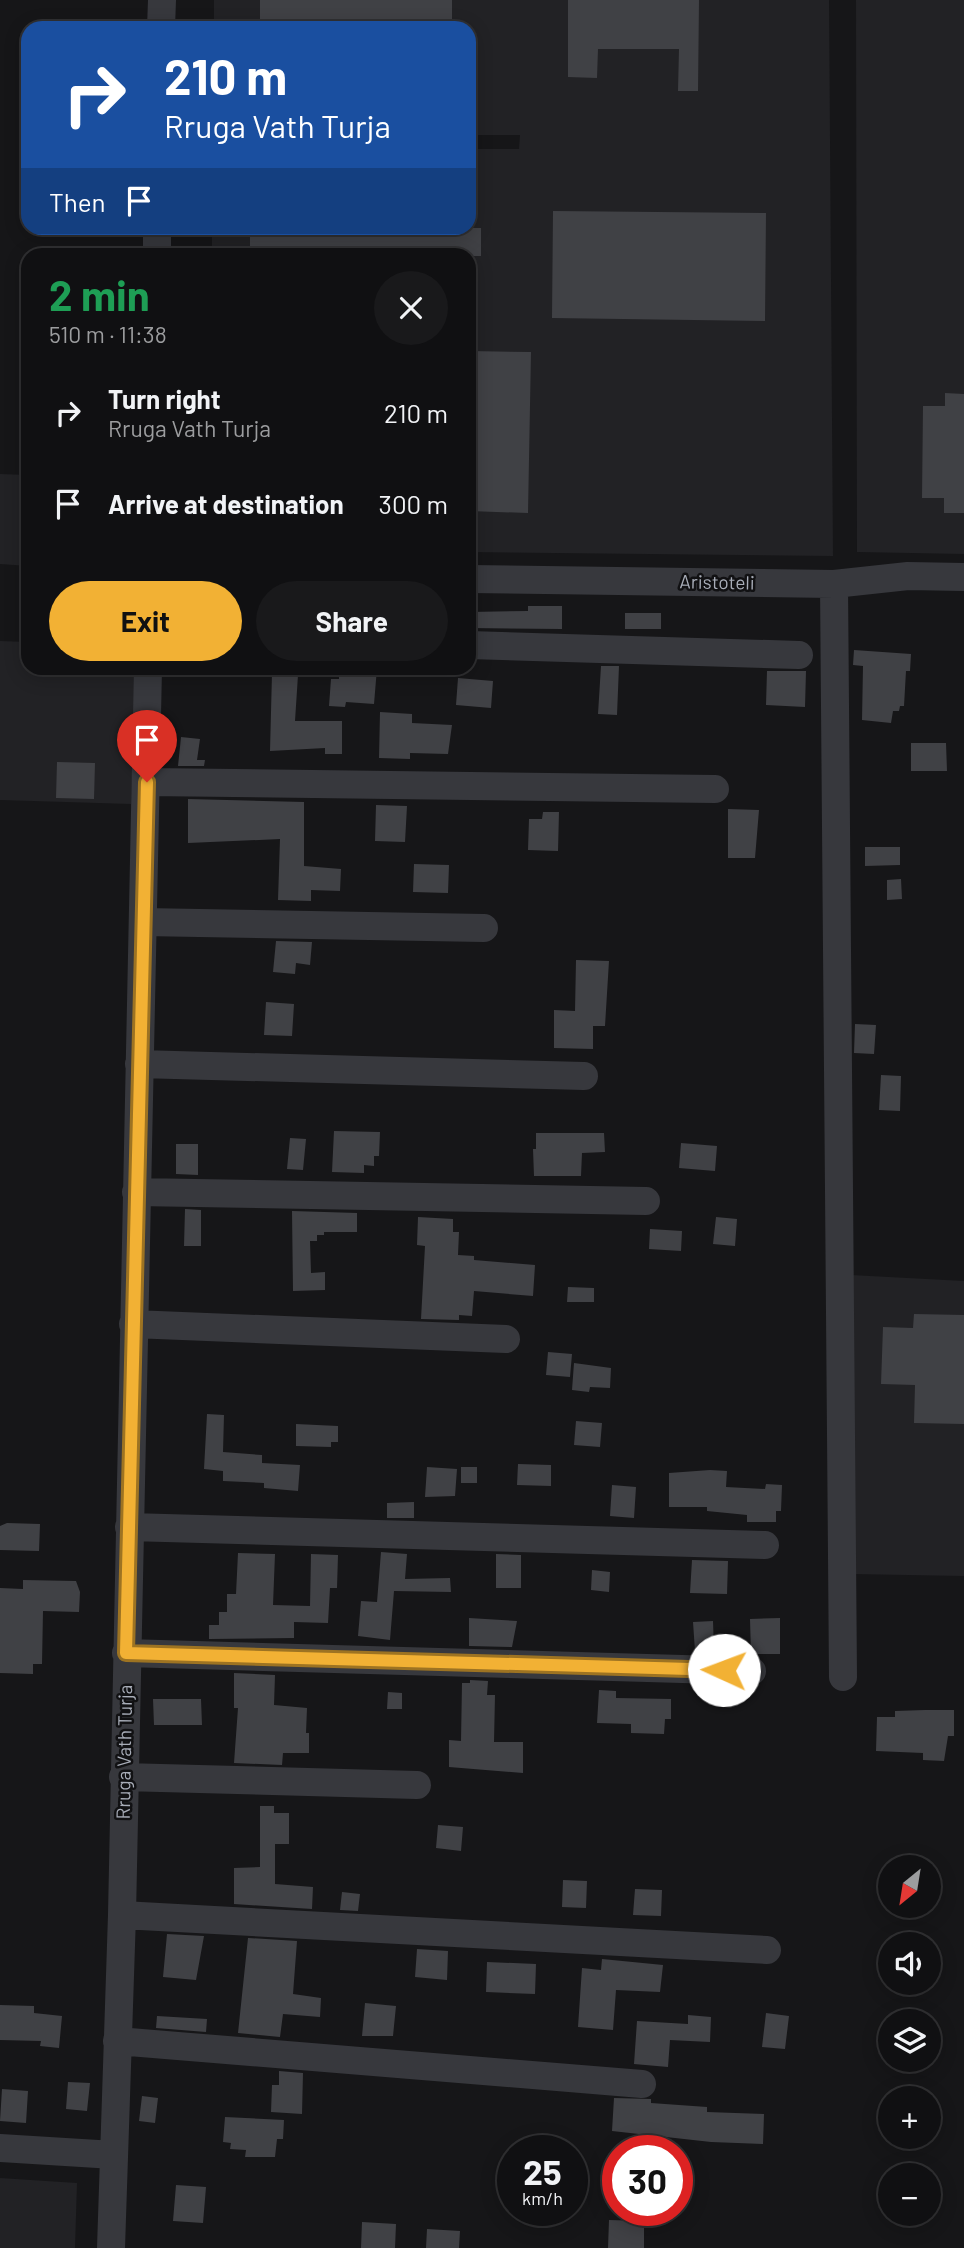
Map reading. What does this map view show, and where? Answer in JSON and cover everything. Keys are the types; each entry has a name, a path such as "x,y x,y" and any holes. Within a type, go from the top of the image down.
{"street":[{"path":"161,21 162,0"},
{"name":"Aristoteli","path":"476,579 834,584 908,576 964,577"},
{"path":"834,584 844,1676"},
{"path":"476,645 799,655"},
{"name":"Rruga Vath Turja","path":"111,2248 122,1915 148,675"},
{"path":"147,782 715,789"},
{"path":"144,922 484,928"},
{"path":"139,1064 584,1076"},
{"path":"136,1192 646,1201"},
{"path":"133,1324 506,1339"},
{"path":"129,1527 765,1545"},
{"path":"126,1653 752,1671"},
{"path":"123,1777 417,1785"},
{"path":"122,1915 767,1950"},
{"path":"117,2041 642,2084"},
{"path":"0,2148 114,2155"}],"shaded area":[{"path":"214,0 829,0 833,556 476,552 476,248 212,248 212,235 476,235 476,149 519,149 520,135 476,135 476,21 214,21"},
{"path":"856,0 964,0 964,554 857,552"},
{"path":"0,474 21,475 21,566 0,564"},
{"path":"0,641 21,642 21,675 136,675 131,804 0,800"},
{"path":"851,1275 964,1281 964,1576 851,1574"},
{"path":"0,2178 77,2183 75,2248 0,2248"}],"building":[{"path":"260,0 452,0 452,21 260,21"},
{"path":"568,0 699,0 698,91 678,91 679,49 598,49 597,78 568,77"},
{"path":"553,211 766,213 765,321 552,318"},
{"path":"476,228 481,228 481,256 476,256 476,248 250,248 250,235 476,235"},
{"path":"476,351 531,352 528,513 476,511"},
{"path":"945,393 964,394 964,513 944,513 944,498 922,498 923,406 945,406"},
{"path":"528,606 562,606 562,629 476,628 476,612 528,611"},
{"path":"625,613 661,613 661,629 625,629"},
{"path":"854,650 911,654 910,671 906,671 904,706 900,706 899,711 893,711 891,723 862,720 863,666 853,665"},
{"path":"601,666 619,666 617,715 598,714"},
{"path":"767,671 806,671 805,707 766,705"},
{"path":"272,675 298,675 295,721 342,721 342,754 325,754 325,748 270,751"},
{"path":"339,675 376,675 374,704 346,702 345,707 329,706 331,679 339,679"},
{"path":"458,678 493,681 491,708 456,705"},
{"path":"380,712 412,714 412,723 452,725 448,754 410,753 410,759 379,758"},
{"path":"181,737 200,739 197,760 205,760 204,766 178,766"},
{"path":"911,743 946,743 947,771 911,771"},
{"path":"57,762 95,763 94,799 56,798"},
{"path":"188,799 304,802 304,866 341,869 340,891 311,890 311,901 278,900 280,839 188,843"},
{"path":"376,805 407,806 405,842 375,841"},
{"path":"728,809 759,810 755,858 728,858"},
{"path":"543,812 559,812 558,851 528,850 529,819 542,819"},
{"path":"865,847 900,847 900,865 865,866"},
{"path":"414,864 449,865 448,893 413,892"},
{"path":"901,879 902,899 887,900 887,880"},
{"path":"276,941 312,942 310,965 296,963 295,974 273,972"},
{"path":"576,960 609,961 605,1026 593,1026 593,1049 554,1048 554,1010 575,1011"},
{"path":"266,1002 294,1004 292,1036 264,1035"},
{"path":"855,1024 876,1025 874,1054 854,1053"},
{"path":"881,1075 901,1076 900,1111 879,1110"},
{"path":"334,1131 380,1132 379,1156 374,1156 374,1166 364,1165 364,1173 332,1172"},
{"path":"536,1133 604,1133 605,1152 582,1153 581,1176 534,1176 533,1149 536,1149"},
{"path":"290,1138 306,1139 303,1170 287,1169"},
{"path":"681,1143 717,1146 715,1171 679,1168"},
{"path":"176,1144 198,1144 198,1175 176,1174"},
{"path":"185,1209 201,1210 201,1246 184,1246"},
{"path":"292,1211 357,1213 357,1232 324,1232 324,1235 317,1235 317,1241 310,1241 311,1273 325,1272 325,1290 293,1291"},
{"path":"418,1217 453,1219 453,1232 459,1232 458,1255 474,1256 474,1260 535,1265 533,1296 474,1291 472,1316 459,1315 459,1320 421,1319 425,1246 417,1245"},
{"path":"716,1217 737,1219 735,1246 713,1244"},
{"path":"650,1229 682,1231 681,1251 649,1249"},
{"path":"568,1287 594,1288 594,1302 567,1302"},
{"path":"914,1314 964,1315 964,1424 914,1423 915,1385 881,1384 883,1327 913,1328"},
{"path":"548,1352 572,1354 570,1377 546,1375"},
{"path":"574,1363 611,1368 610,1388 590,1387 589,1392 572,1390"},
{"path":"207,1414 224,1415 223,1452 262,1455 262,1463 300,1465 298,1491 264,1488 264,1483 223,1481 223,1471 204,1469"},
{"path":"576,1421 602,1423 600,1447 574,1445"},
{"path":"296,1424 338,1426 338,1442 331,1442 331,1447 296,1446"},
{"path":"518,1464 551,1465 551,1486 517,1485"},
{"path":"427,1467 457,1469 455,1496 425,1497"},
{"path":"461,1467 477,1467 477,1483 461,1483"},
{"path":"727,1471 726,1487 765,1489 766,1484 782,1485 781,1511 776,1511 776,1522 747,1522 747,1515 707,1511 707,1507 669,1507 669,1473"},
{"path":"612,1485 636,1487 634,1518 610,1516"},
{"path":"414,1502 414,1518 387,1518 387,1503"},
{"path":"7,1523 40,1524 39,1551 0,1550 0,1526"},
{"path":"381,1552 407,1554 405,1579 450,1578 451,1592 394,1591 390,1640 358,1636 361,1601 377,1602"},
{"path":"238,1553 275,1554 273,1605 310,1606 311,1554 338,1555 337,1588 330,1588 328,1623 294,1622 294,1638 209,1639 209,1625 219,1625 219,1612 227,1612 227,1594 236,1594"},
{"path":"496,1554 521,1555 521,1588 496,1588"},
{"path":"692,1560 728,1561 727,1594 690,1593"},
{"path":"592,1570 610,1572 609,1592 591,1590"},
{"path":"23,1580 76,1581 80,1592 79,1612 43,1611 42,1664 33,1664 33,1674 0,1673 0,1588 23,1589"},
{"path":"469,1618 517,1621 512,1647 469,1646"},
{"path":"780,1618 780,1654 751,1654 750,1619"},
{"path":"713,1621 714,1650 695,1651 693,1622"},
{"path":"234,1673 275,1675 274,1705 307,1708 306,1733 309,1733 309,1753 283,1753 282,1765 234,1763 238,1708 234,1708"},
{"path":"470,1680 488,1681 487,1695 495,1695 494,1742 523,1742 523,1773 449,1767 449,1740 461,1741 462,1683 470,1683"},
{"path":"599,1690 616,1691 616,1698 671,1699 671,1719 665,1719 664,1734 631,1733 631,1724 597,1723"},
{"path":"388,1692 402,1693 402,1709 387,1709"},
{"path":"153,1699 201,1699 202,1725 154,1725"},
{"path":"954,1710 954,1736 948,1736 944,1761 923,1760 923,1753 876,1751 877,1717 895,1717 895,1711"},
{"path":"260,1806 274,1806 274,1813 289,1813 289,1844 275,1844 275,1884 313,1887 312,1909 234,1904 234,1868 260,1867"},
{"path":"438,1825 463,1827 461,1851 436,1848"},
{"path":"563,1880 587,1881 586,1908 562,1907"},
{"path":"635,1889 662,1890 661,1916 633,1915"},
{"path":"342,1892 360,1894 358,1911 340,1910"},
{"path":"167,1934 204,1936 196,1980 163,1977"},
{"path":"248,1938 297,1941 293,1994 321,1998 320,2017 283,2014 280,2037 238,2033"},
{"path":"417,1949 448,1951 447,1980 415,1977"},
{"path":"602,1959 663,1965 660,1992 616,1990 613,2030 578,2027 582,1968 601,1970"},
{"path":"487,1962 536,1964 535,1994 486,1992"},
{"path":"365,2003 396,2006 393,2036 362,2036"},
{"path":"0,2005 34,2006 34,2013 62,2016 59,2048 40,2046 41,2041 0,2040"},
{"path":"766,2013 789,2016 785,2049 762,2047"},
{"path":"688,2015 711,2017 710,2042 670,2040 668,2067 634,2064 637,2021 688,2024"},
{"path":"157,2016 207,2019 206,2032 156,2028"},
{"path":"279,2071 303,2073 302,2114 271,2112 272,2085 279,2085"},
{"path":"68,2082 90,2083 87,2111 66,2109"},
{"path":"2,2089 28,2091 26,2123 0,2121"},
{"path":"142,2096 158,2098 155,2123 139,2121"},
{"path":"614,2098 651,2099 651,2103 707,2107 707,2112 764,2114 763,2144 693,2140 693,2135 648,2135 612,2131"},
{"path":"225,2117 284,2120 283,2139 277,2139 275,2157 245,2157 246,2150 230,2149 231,2143 223,2142"},
{"path":"176,2185 206,2187 203,2223 173,2221"},
{"path":"362,2222 396,2224 395,2248 361,2248"},
{"path":"609,2226 644,2226 644,2248 608,2248"},
{"path":"427,2229 460,2231 459,2248 426,2248"}],"route":[{"path":"147,782 126,1653 724,1670"}]}
